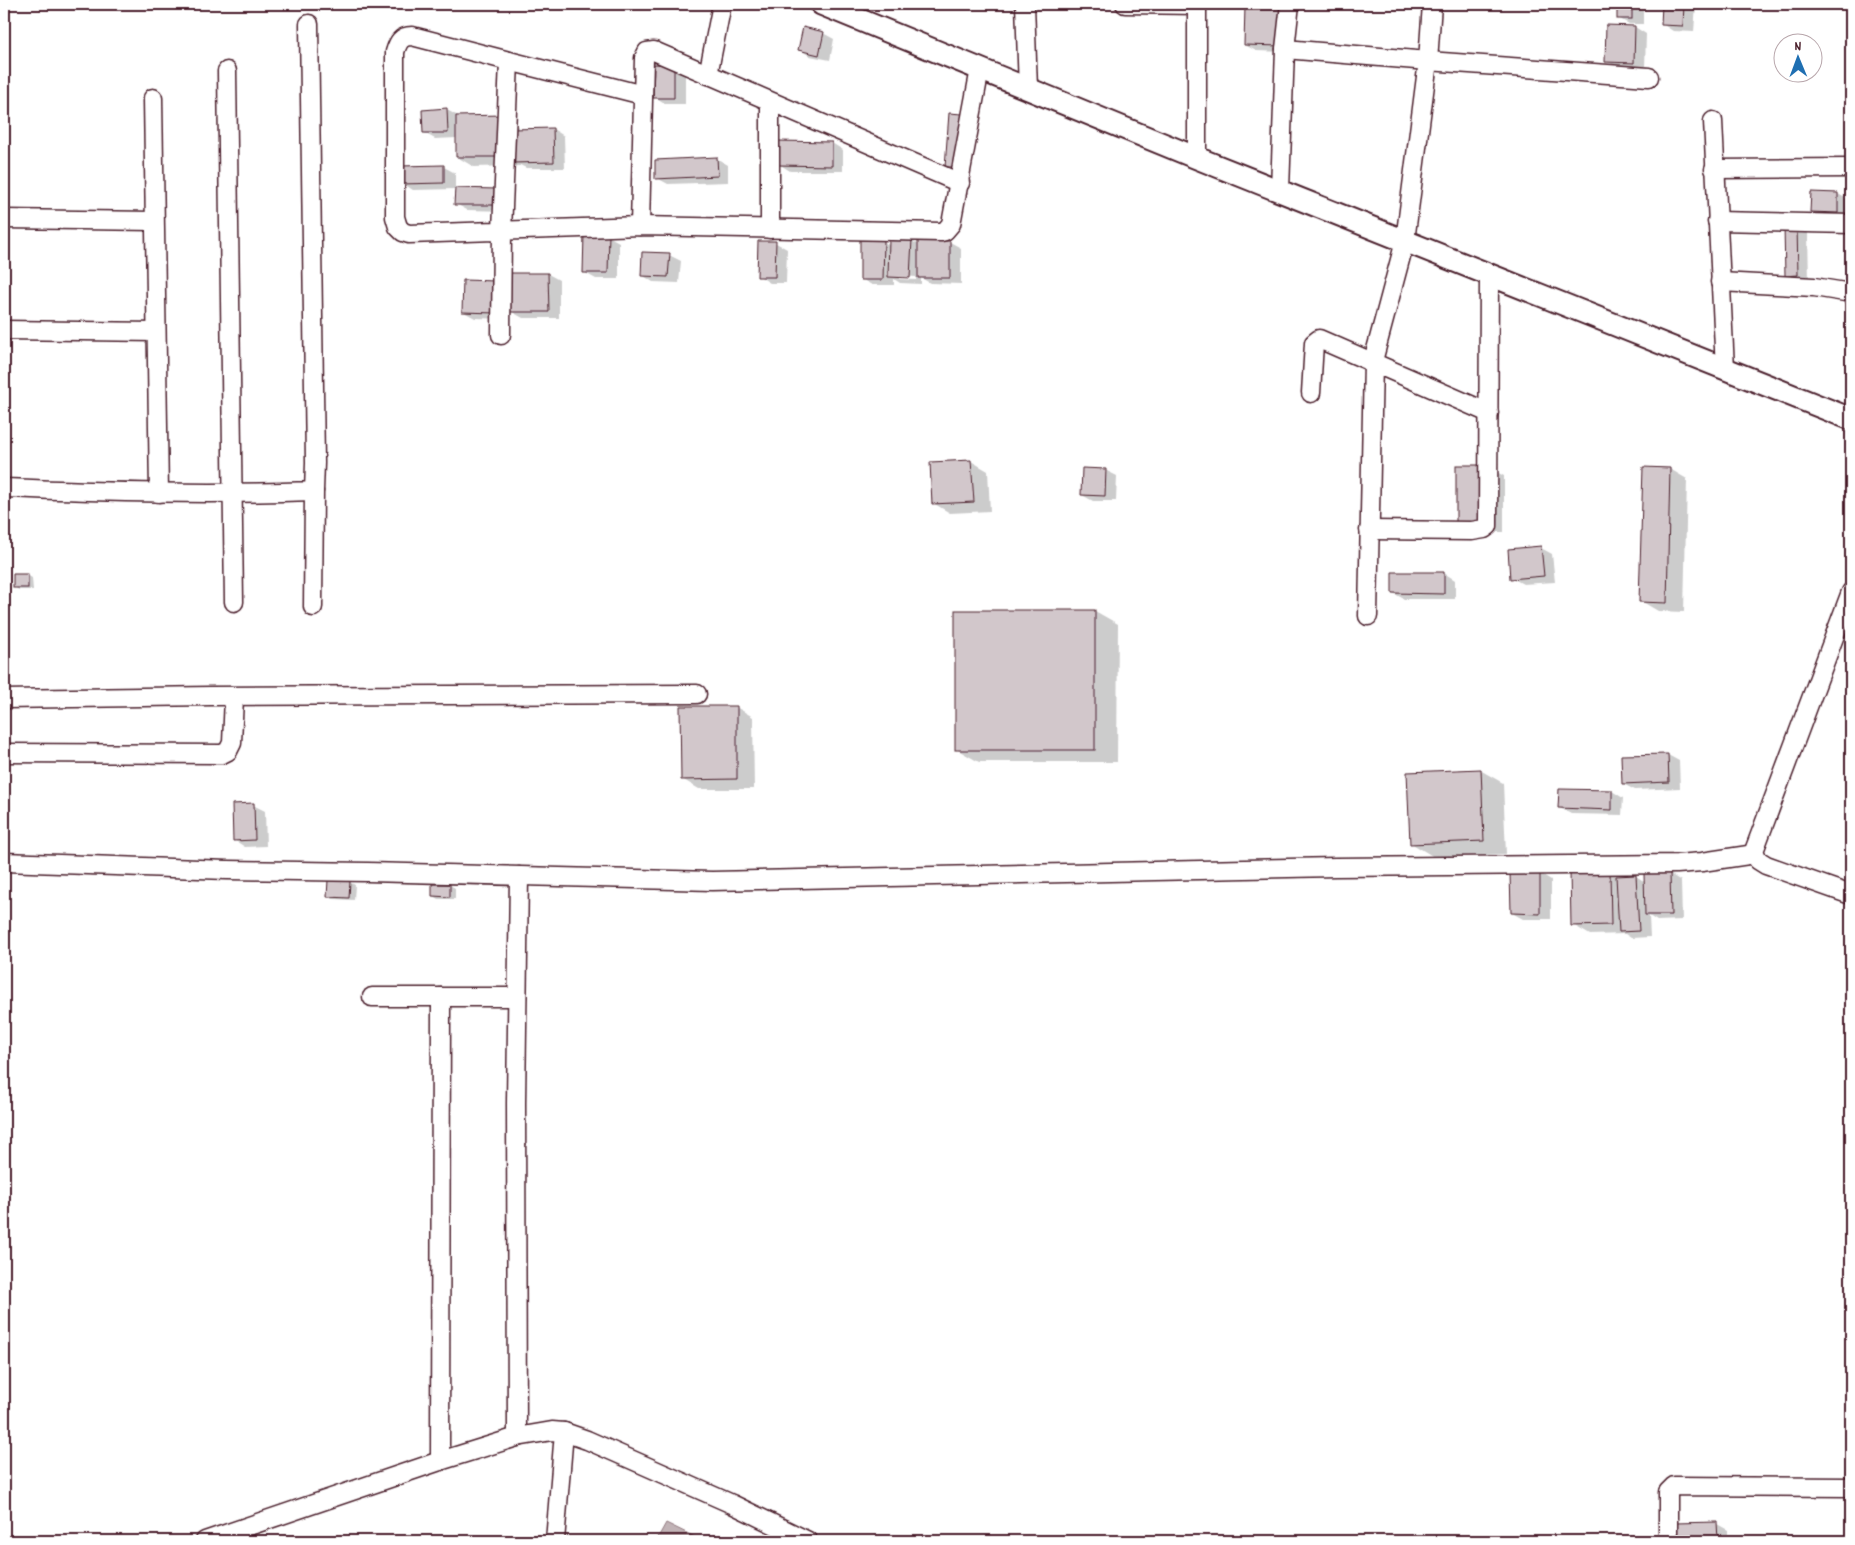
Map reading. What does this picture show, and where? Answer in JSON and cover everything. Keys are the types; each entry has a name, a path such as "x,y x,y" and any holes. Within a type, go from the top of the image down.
{"street":[{"path":"708,75 722,4"},
{"path":"821,4 1197,158 1851,419"},
{"path":"1024,4 1028,89"},
{"path":"1125,4 1196,4 1197,158"},
{"path":"1280,190 1285,49 1290,4"},
{"path":"1368,616 1372,361 1405,241 1428,61 1432,4"},
{"path":"309,24 315,463 312,607"},
{"path":"643,95 412,36 401,39 397,44 395,52 394,190 395,217 398,227 403,232 409,234 640,226 941,232 951,224 980,70"},
{"path":"1285,49 1649,77"},
{"path":"640,226 644,58 647,52 654,51 960,184"},
{"path":"501,335 502,231 509,61"},
{"path":"228,71 234,602"},
{"path":"153,98 159,493"},
{"path":"770,102 770,229"},
{"path":"1712,121 1725,368"},
{"path":"1714,169 1851,168"},
{"path":"4,219 154,221"},
{"path":"1717,221 1851,224"},
{"path":"1369,530 1472,531 1484,529 1488,526 1489,273"},
{"path":"1720,282 1814,287 1851,293"},
{"path":"4,330 156,332"},
{"path":"1311,393 1314,347 1317,339 1325,340 1489,413"},
{"path":"4,488 234,494 314,491"},
{"path":"1851,592 1755,847 1755,854 1758,860 1766,865 1851,895"},
{"path":"4,699 697,694"},
{"path":"4,753 222,754 228,752 232,744 234,696"},
{"path":"4,862 227,870 712,881 1336,867 1676,864 1755,854"},
{"path":"517,1437 519,876"},
{"path":"372,997 518,997"},
{"path":"440,1461 441,997"},
{"path":"205,1541 440,1461 517,1437 543,1431 564,1432 587,1440 732,1504 808,1541"},
{"path":"555,1541 564,1432"},
{"path":"1668,1541 1668,1492 1674,1486 1851,1487"}],"shaded area":[{"path":"666,1523 703,1541 656,1541"}],"building":[{"path":"1617,4 1632,4 1632,19 1617,19"},
{"path":"1662,4 1684,4 1683,26 1661,25"},
{"path":"1245,6 1281,7 1280,46 1244,45"},
{"path":"1606,25 1635,26 1634,63 1605,62"},
{"path":"803,27 824,32 819,55 798,50"},
{"path":"654,64 674,65 674,98 653,98"},
{"path":"447,108 448,133 423,133 422,110"},
{"path":"949,113 962,114 957,167 945,167"},
{"path":"503,115 503,157 456,157 456,116"},
{"path":"553,128 554,162 513,163 513,129"},
{"path":"778,141 832,142 832,166 778,165"},
{"path":"717,157 718,176 655,179 655,160"},
{"path":"444,165 444,183 401,184 400,166"},
{"path":"455,188 497,189 496,205 454,205"},
{"path":"1811,192 1838,193 1838,213 1810,212"},
{"path":"1797,225 1798,275 1785,276 1784,226"},
{"path":"584,234 609,234 608,273 583,273"},
{"path":"889,239 912,239 910,278 888,277"},
{"path":"860,240 884,240 883,280 860,280"},
{"path":"918,240 950,241 950,278 918,278"},
{"path":"758,241 776,241 775,277 757,277"},
{"path":"642,252 670,253 668,277 641,276"},
{"path":"510,273 548,273 549,312 510,312"},
{"path":"463,280 496,281 495,313 462,312"},
{"path":"971,460 974,502 932,504 930,462"},
{"path":"1456,465 1487,465 1487,522 1456,522"},
{"path":"1643,467 1670,468 1667,603 1639,602"},
{"path":"1082,468 1106,469 1105,496 1081,495"},
{"path":"1541,546 1544,576 1510,579 1508,549"},
{"path":"1392,572 1444,572 1444,594 1392,593"},
{"path":"13,574 28,574 28,588 13,588"},
{"path":"955,610 1095,610 1095,750 955,750"},
{"path":"680,706 737,706 737,779 681,780"},
{"path":"1668,754 1669,782 1622,784 1621,755"},
{"path":"1481,769 1484,841 1410,844 1407,772"},
{"path":"1559,789 1612,790 1612,810 1558,808"},
{"path":"254,803 255,840 233,841 232,804"},
{"path":"1570,871 1610,871 1611,925 1571,926"},
{"path":"1510,872 1540,872 1540,914 1511,913"},
{"path":"1644,873 1670,873 1671,915 1645,915"},
{"path":"1636,875 1639,931 1619,932 1616,876"},
{"path":"328,880 350,881 349,898 327,897"},
{"path":"432,884 450,884 450,897 432,896"},
{"path":"1717,1522 1718,1541 1675,1541 1675,1523"}]}
